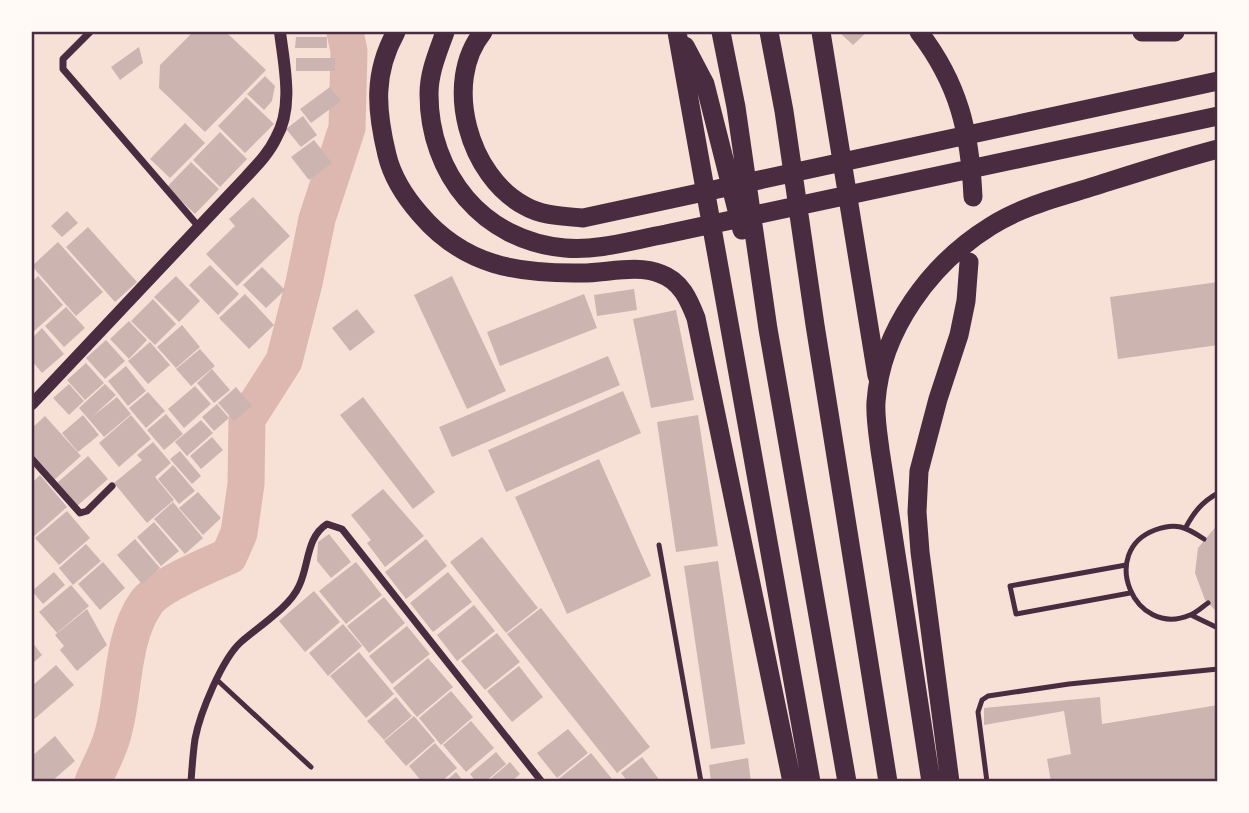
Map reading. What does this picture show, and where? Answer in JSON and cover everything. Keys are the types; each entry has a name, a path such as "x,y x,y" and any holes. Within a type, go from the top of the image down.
{"highway":[{"path":"396,32 387,48 378,80 379,123 388,161 408,200 433,229 464,253 500,267 537,272 584,273 643,270 662,274 677,283 688,296 696,318 792,782"},
{"path":"445,32 433,66 429,92 430,118 447,173 485,218 509,232 537,243 563,248 588,248 666,234 1217,116"},
{"path":"676,32 694,59 705,85 768,329"},
{"path":"676,32 811,782"},
{"path":"721,32 736,107 768,329 847,782"},
{"path":"769,32 784,111 888,782"},
{"path":"821,32 856,235 938,782"},
{"path":"919,32 951,79 971,155 973,197"},
{"path":"1142,32 1175,32"},
{"path":"481,33 469,58 464,78 467,127 478,158 502,188 524,206 551,215 583,218 1217,81"},
{"path":"931,782 880,450 876,404 886,353 905,314 929,278 958,250 992,225 1036,205 1217,149"},
{"path":"950,782 917,512 919,471 959,335 966,301 969,262"}],"street":[{"path":"90,32 63,59 63,69 198,227"},
{"path":"32,404 247,177 277,137 283,121 286,89 280,32"},
{"path":"32,460 80,513 87,511 112,486"},
{"path":"191,782 196,737 216,679 238,645 289,601 299,587 314,537 319,529 327,524 342,529 542,782"}],"lane":[{"path":"1186,527 1195,510 1217,493"},
{"path":"1205,539 1186,527 1167,526 1146,534 1134,545 1126,565 1126,578 1130,593 1139,606 1156,616 1176,619 1191,615 1208,603"},
{"path":"659,545 701,782"},
{"path":"1126,565 1010,586 1016,614 1130,593"},
{"path":"1191,615 1217,628"},
{"path":"987,782 978,712 982,700 988,696 1069,684 1217,669"},
{"path":"216,679 311,768"}],"building":[{"path":"193,32 226,32 266,70 205,132 159,88 160,65"},
{"path":"839,32 867,32 853,45"},
{"path":"296,37 327,37 327,48 295,48"},
{"path":"139,47 143,63 120,80 111,67"},
{"path":"296,58 335,58 335,71 296,71"},
{"path":"265,76 275,86 272,101 264,110 247,94"},
{"path":"330,87 341,101 311,123 300,109"},
{"path":"246,97 274,124 245,153 218,126"},
{"path":"303,116 317,135 301,147 286,129"},
{"path":"185,123 205,143 170,178 150,159"},
{"path":"220,132 247,159 220,187 193,160"},
{"path":"314,140 332,163 309,180 291,157"},
{"path":"191,162 219,189 195,214 167,187"},
{"path":"253,197 290,236 237,286 206,254 235,226 229,219"},
{"path":"67,211 78,223 62,237 51,226"},
{"path":"88,227 137,282 115,302 66,247"},
{"path":"58,242 103,292 76,316 32,266"},
{"path":"210,265 239,294 218,315 189,285"},
{"path":"262,267 285,290 266,308 243,285"},
{"path":"38,276 63,305 32,333 32,282"},
{"path":"176,276 200,301 179,322 154,297"},
{"path":"452,276 506,391 467,409 414,295"},
{"path":"1218,282 1218,345 1118,359 1110,297"},
{"path":"634,289 637,310 597,316 594,295"},
{"path":"245,294 274,325 249,349 219,318"},
{"path":"584,294 597,328 500,366 487,332"},
{"path":"153,299 176,324 155,345 131,321"},
{"path":"66,307 85,328 64,347 45,326"},
{"path":"357,309 375,332 350,351 332,328"},
{"path":"676,310 694,400 651,408 633,319"},
{"path":"129,321 147,340 129,359 110,339"},
{"path":"182,325 200,347 176,368 157,347"},
{"path":"42,328 64,354 42,373 32,361 32,338"},
{"path":"106,340 125,361 105,379 86,358"},
{"path":"150,342 170,365 148,384 128,361"},
{"path":"200,349 215,366 191,386 176,369"},
{"path":"608,356 620,385 452,457 439,427"},
{"path":"86,363 104,383 85,400 67,380"},
{"path":"126,366 146,391 128,406 108,381"},
{"path":"212,369 230,390 214,403 197,383"},
{"path":"69,384 84,401 69,415 53,398"},
{"path":"105,384 116,395 93,416 117,397 131,414 104,437 79,408"},
{"path":"195,386 211,404 184,428 168,409"},
{"path":"236,387 252,406 234,421 218,403"},
{"path":"623,391 641,433 506,492 488,450"},
{"path":"148,392 165,411 146,428 129,408"},
{"path":"363,397 435,492 413,509 340,415"},
{"path":"217,404 229,418 214,431 202,417"},
{"path":"166,414 183,434 164,450 147,430"},
{"path":"83,415 99,435 78,452 62,433"},
{"path":"131,415 151,439 119,467 99,443"},
{"path":"698,415 718,546 676,552 657,422"},
{"path":"45,416 81,456 54,480 32,455 32,428"},
{"path":"201,420 213,433 187,456 175,442"},
{"path":"212,437 223,450 201,469 190,456"},
{"path":"153,442 171,463 155,477 174,500 147,523 114,483 142,460 137,455"},
{"path":"180,451 201,476 192,484 170,459"},
{"path":"88,456 108,479 77,506 57,483"},
{"path":"599,459 651,576 567,614 515,497"},
{"path":"173,465 195,491 179,504 158,479"},
{"path":"40,475 67,507 32,538 32,483"},
{"path":"383,489 424,536 385,567 367,543 371,540 351,515"},
{"path":"198,492 221,518 203,535 179,508"},
{"path":"173,502 203,538 185,554 154,519"},
{"path":"67,511 90,538 59,565 35,538"},
{"path":"154,522 179,551 161,566 137,537"},
{"path":"1218,524 1218,613 1205,600 1195,573 1198,548"},
{"path":"329,534 351,562 331,578 317,561 318,542"},
{"path":"482,537 538,608 506,633 450,562"},
{"path":"135,539 160,568 142,584 117,555"},
{"path":"426,539 447,566 406,599 385,572"},
{"path":"86,544 101,561 73,585 59,568"},
{"path":"718,561 745,744 711,749 684,566"},
{"path":"103,562 125,588 100,610 78,584"},
{"path":"356,562 382,595 346,624 319,591"},
{"path":"54,572 65,585 43,604 32,591"},
{"path":"448,572 472,602 433,632 410,603"},
{"path":"71,585 89,606 57,633 39,612"},
{"path":"314,591 340,622 305,652 279,621"},
{"path":"384,597 405,623 369,653 347,626"},
{"path":"474,605 495,631 457,661 437,635"},
{"path":"541,608 650,747 617,773 507,634"},
{"path":"87,609 107,645 77,671 60,650 64,646 55,635"},
{"path":"343,624 362,646 328,676 309,653"},
{"path":"407,626 430,654 392,684 369,656"},
{"path":"497,633 520,662 485,690 461,661"},
{"path":"32,642 42,655 32,664"},
{"path":"359,652 394,694 366,718 330,676"},
{"path":"428,658 453,687 417,717 393,688"},
{"path":"56,665 74,685 32,721 32,686"},
{"path":"519,666 543,697 512,722 487,691"},
{"path":"451,691 473,717 441,745 419,718"},
{"path":"396,697 412,716 384,740 367,721"},
{"path":"1100,697 1102,724 1218,705 1218,782 1051,782 1047,759 1071,754 1064,711 984,725 984,708"},
{"path":"414,716 435,741 406,766 384,741"},
{"path":"471,721 494,748 466,772 443,745"},
{"path":"568,729 588,753 557,778 537,753"},
{"path":"55,736 75,761 51,782 37,782 32,775 32,756"},
{"path":"435,743 457,768 441,782 422,782 409,766"},
{"path":"496,752 506,764 485,782 476,782 470,774"},
{"path":"591,753 612,779 609,782 555,782"},
{"path":"642,757 661,782 628,782 621,773"},
{"path":"748,758 751,782 711,782 709,765"},
{"path":"510,762 520,774 511,782 487,782"},
{"path":"456,772 464,782 445,782"}],"waterway":[{"path":"93,782 112,737 127,651 146,603 172,583 229,556 239,533 246,484 247,419 284,361 317,219 347,128 349,51 345,32"}]}
